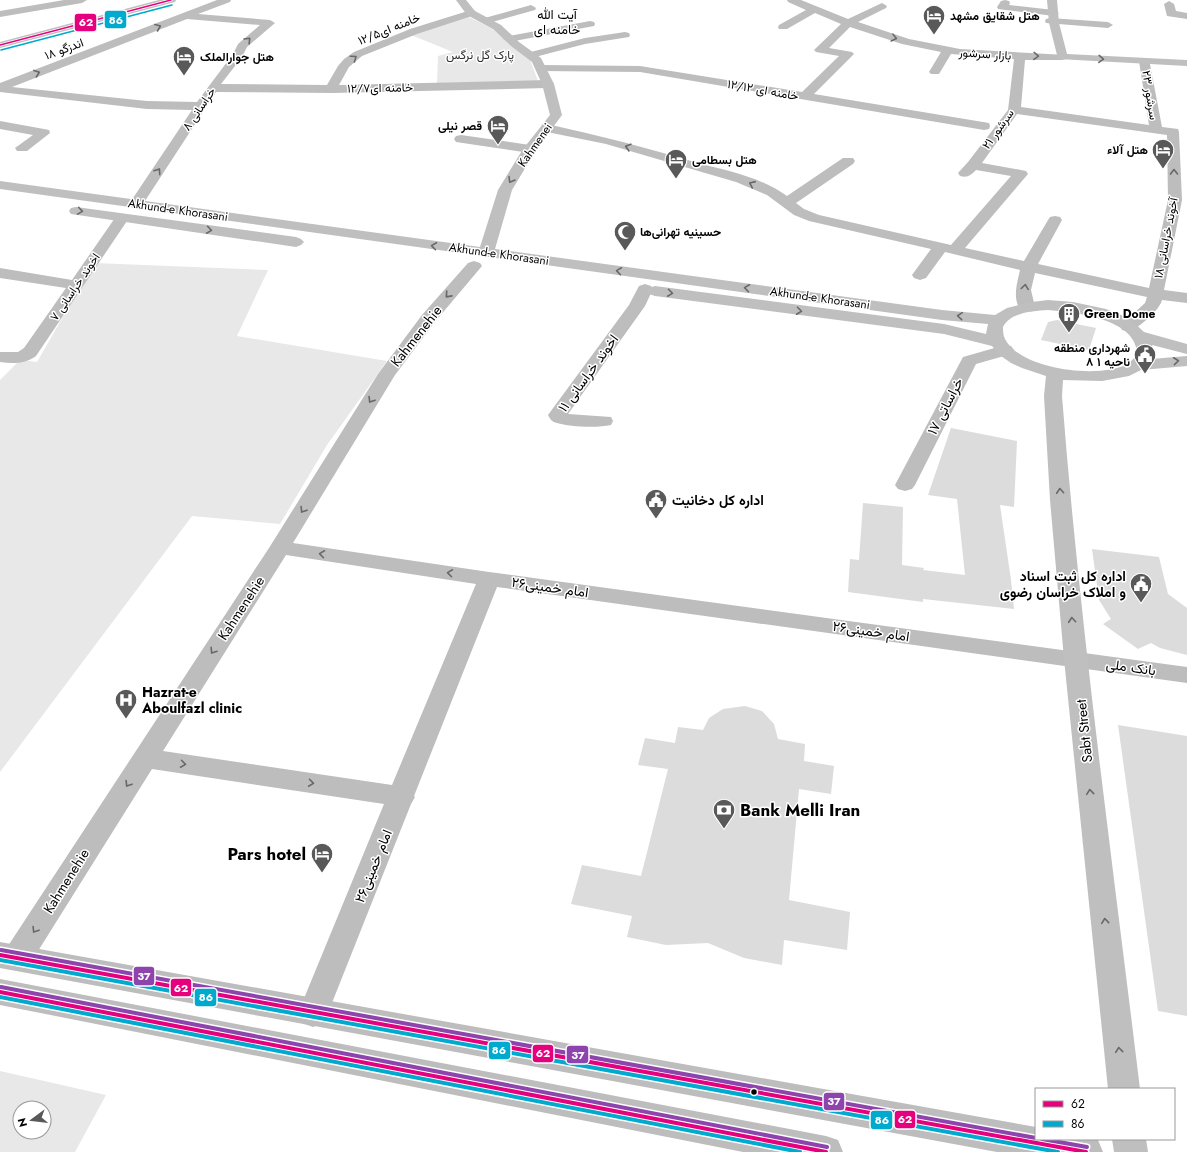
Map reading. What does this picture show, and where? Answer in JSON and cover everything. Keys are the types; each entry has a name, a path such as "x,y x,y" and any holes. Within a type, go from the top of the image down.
{"main road":[{"path":"0,45 171,0"},
{"name":"Kahmenei","path":"461,0 471,13 497,27 537,60 548,84 556,114 530,149 505,190 477,263"},
{"path":"1052,0 1052,18 1062,57"},
{"name":"بازار سرشور","path":"1062,57 1187,63"},
{"name":"Akhund-e Khorasani","path":"0,185 136,204 477,263 998,320"},
{"name":"Akhund-e Khorasani","path":"0,199 122,218 310,244"},
{"name":"Akhund-e Khorasani","path":"637,288 761,306 944,329 1001,346"},
{"path":"1187,349 1133,331 1111,317 1091,310 1055,305 1027,307 1010,312 998,320 994,330 1001,346 1018,360 1055,373 1079,376 1102,376 1122,373 1137,366 1187,361"},
{"path":"1133,331 1145,346 1144,357 1137,366"},
{"name":"Sabt Street","path":"1055,373 1053,396 1060,492 1076,659 1124,1088"},
{"path":"1129,1140 1131,1152"}],"street":[{"path":"0,14 82,0"},
{"name":"اندزگو ۱۸","path":"0,88 226,0"},
{"name":"بازار سرشور","path":"792,0 848,23 874,38 975,54 1062,57"},
{"path":"1187,5 1168,2 1171,14 1187,16"},
{"path":"1005,3 1002,7 1052,18 1108,25"},
{"path":"804,97 848,54 820,50 848,23 882,6"},
{"path":"485,21 532,8"},
{"path":"783,27 815,9"},
{"name":"خامنه ای۱۲/۵","path":"332,89 336,78 344,66 352,58 393,39 471,13"},
{"name":"خراسانی ۸","path":"136,204 212,88 233,62 242,46 252,36 270,23 186,16"},
{"path":"510,39 590,24"},
{"path":"531,55 585,41 625,35"},
{"path":"935,72 947,50"},
{"name":"سرشور ۲۱","path":"947,249 1021,174 969,169 1014,110 1020,56"},
{"name":"سرشور ۲۳","path":"1145,61 1156,129"},
{"name":"خامنه ای ۱۲/۱۲","path":"541,68 640,69 984,126"},
{"name":"خامنه ای۱۲/۷","path":"212,88 332,89 548,84"},
{"path":"0,88 129,102 147,106 201,106"},
{"path":"1014,110 1156,129"},
{"path":"0,125 44,133 22,148"},
{"path":"547,128 608,141 741,179 772,192 805,216 1029,267 1156,294 1187,298"},
{"name":"آخوند خراسانی ۱۸","path":"1133,331 1153,305 1175,200 1173,132 1156,129"},
{"path":"461,139 530,149"},
{"path":"786,203 848,160"},
{"name":"اخوند خراسانی ۷","path":"0,357 15,358 26,356 122,218"},
{"path":"1027,307 1023,290 1029,267 1055,220"},
{"path":"920,275 947,249"},
{"name":"Kahmenehie","path":"9,956 144,758 280,548 387,374 428,319 477,263"},
{"path":"0,273 76,285"},
{"name":"اخوند خراسانی ۱۱","path":"604,421 563,419 559,418 557,415 637,306 637,288"},
{"name":"خراساتی ۱۷","path":"905,485 969,361 1001,346"},
{"path":"280,548 489,579"},
{"name":"امام خمینی۲۶","path":"313,1013 489,579 1076,659"},
{"name":"بانک ملی","path":"1076,659 1187,675"},
{"path":"144,758 402,796"},
{"path":"9,956 313,1013 1086,1152"},
{"path":"0,992 826,1152"}],"green space":[{"name":"پارک گل نرگس","path":"467,16 491,28 530,60 538,81 437,83 438,56 453,52 411,35"},
{"path":"94,263 268,270 237,336 387,361 327,445 280,524 192,516 0,772 0,380 20,360 37,362"},
{"path":"0,1071 106,1095 75,1152 0,1152"}],"building":[{"name":"Green Dome","path":"1057,320 1096,328 1089,350 1041,340 1048,322"},
{"path":"951,428 1017,441 1014,507 1000,505 1014,609 923,599 923,602 848,592 850,559 859,560 863,503 903,507 902,565 924,568 923,570 965,575 957,499 928,495"},
{"name":"اداره کل ثبت اسناد و املاک خراسان رضوی","path":"1092,549 1159,557 1168,594 1187,608 1187,655 1160,648 1151,643 1138,649 1103,624 1111,619 1099,600"},
{"name":"Bank Melli Iran","path":"745,706 762,711 774,724 778,739 805,744 804,761 834,766 831,794 799,789 789,900 850,912 847,950 784,940 782,965 744,958 708,943 666,945 627,937 632,916 571,904 582,865 641,876 668,769 638,765 645,738 675,743 678,727 703,730 709,718 723,709"},
{"path":"1118,725 1187,736 1187,1016 1158,1011"}],"transit line":[{"name":"62","path":"0,45 171,0"},
{"name":"86","path":"1,50 172,5"},
{"name":"37","path":"1,950 1035,1138"},
{"name":"62","path":"0,955 1086,1152"},
{"name":"86","path":"0,960 1058,1152"},
{"name":"37","path":"1,987 827,1147"},
{"name":"62","path":"0,992 826,1152"},
{"name":"86","path":"0,997 800,1152"},
{"name":"37","path":"1048,1140 1087,1147"}],"place":[{"name":"هتل شقایق مشهد","path":"934,36"},
{"name":"هتل جوارالملک","path":"184,76"},
{"name":"قصر نیلی","path":"498,146"},
{"name":"هتل آلاء","path":"1163,170"},
{"name":"هتل بسطامی","path":"676,180"},
{"name":"حسینیه تهرانی‌ها","path":"625,252"},
{"name":"Green Dome","path":"1069,334"},
{"name":"شهرداری منطقه ۸ ناحیه ۱","path":"1145,374"},
{"name":"اداره کل دخانیت","path":"656,520"},
{"name":"اداره کل ثبت اسناد و املاک خراسان رضوی","path":"1141,604"},
{"name":"Hazrat-e Aboulfazl clinic","path":"126,720"},
{"name":"Bank Melli Iran","path":"724,830"},
{"name":"Pars hotel","path":"322,874"}],"district":[{"name":"آیت الله خامنه ای","path":"557,22"}]}
